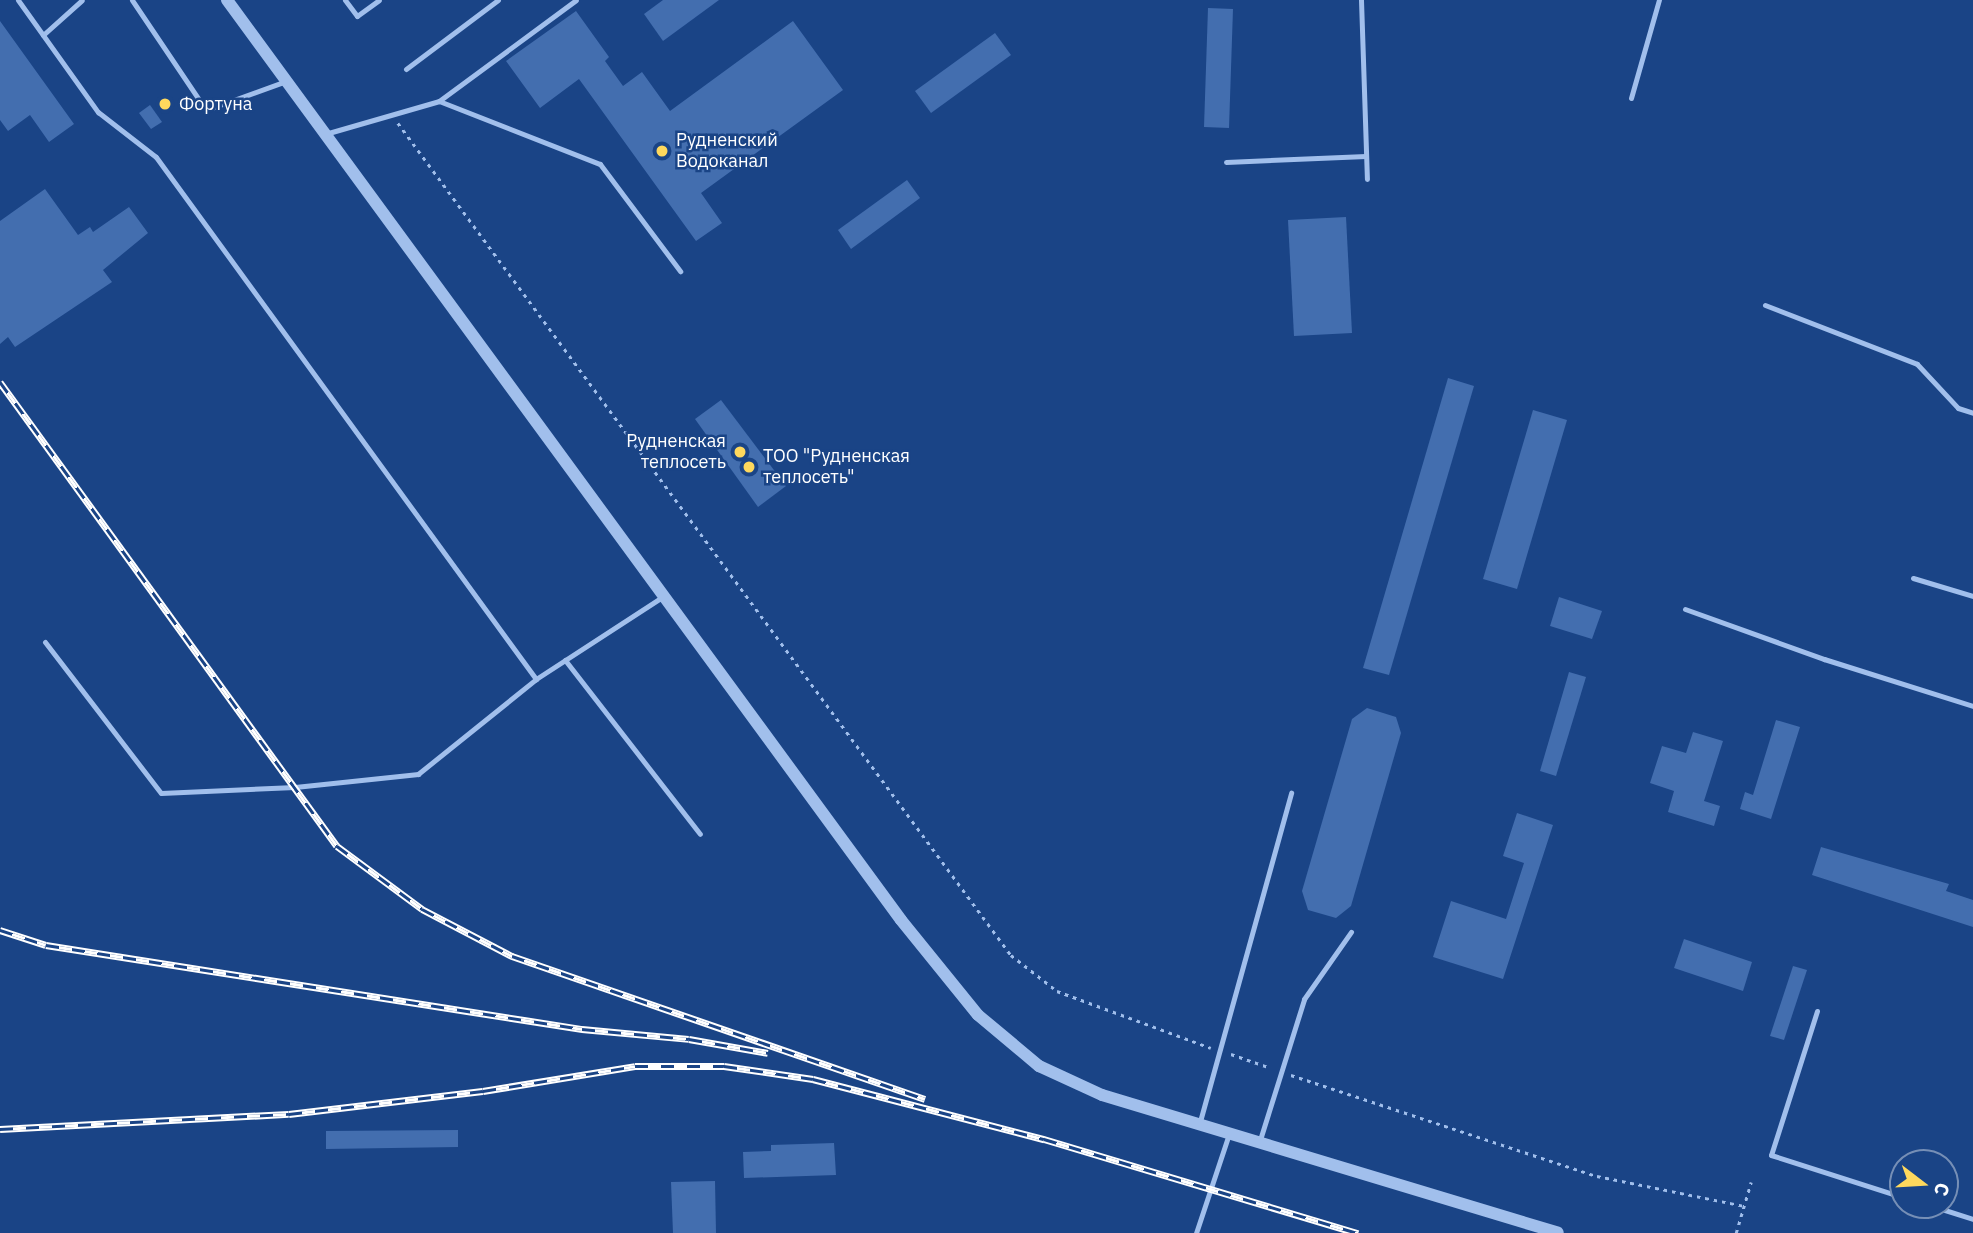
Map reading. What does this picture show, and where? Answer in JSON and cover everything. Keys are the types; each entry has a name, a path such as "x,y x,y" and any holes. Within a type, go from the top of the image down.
{"street":[{"path":"227,0 901,920 978,1015 1039,1066 1102,1095 1558,1233"}],"lane":[{"path":"18,0 98,112 156,157 536,678"},
{"path":"43,35 82,0"},
{"path":"132,0 206,110 286,81"},
{"path":"345,0 357,16 379,0"},
{"path":"406,69 498,0"},
{"path":"325,134 439,101 576,0"},
{"path":"1361,0 1367,179"},
{"path":"1631,98 1659,0"},
{"path":"439,101 600,164 680,271"},
{"path":"1226,162 1366,156"},
{"path":"1765,305 1917,364 1958,408 1973,412"},
{"path":"1913,578 1973,596"},
{"path":"45,642 161,793 295,787 418,774 536,678 664,596"},
{"path":"1685,609 1824,659 1973,706"},
{"path":"565,660 700,834"},
{"path":"1199,1125 1291,793"},
{"path":"1259,1143 1304,999 1351,932"},
{"path":"1816,1011 1771,1155 1889,1193"},
{"path":"1196,1233 1229,1134"}],"path":[{"path":"392,115 1011,955 1057,991 1220,1051 1597,1176 1744,1206"},
{"path":"1735,1233 1751,1182"}],"building":[{"path":"663,0 719,0 663,41 644,14"},
{"path":"1208,8 1233,9 1229,128 1204,127"},
{"path":"576,11 609,57 605,61 623,86 642,72 670,111 793,21 843,90 701,193 722,223 696,241 579,79 540,108 506,61"},
{"path":"0,21 74,124 49,142 30,115 8,131 0,120"},
{"path":"995,33 1011,55 931,113 915,91"},
{"path":"150,105 162,122 151,129 139,113"},
{"path":"907,180 920,198 851,249 838,230"},
{"path":"45,189 78,235 90,227 93,232 129,207 148,233 103,270 112,282 15,347 8,337 0,344 0,221"},
{"path":"1346,217 1352,333 1294,336 1288,220"},
{"path":"1448,378 1474,386 1389,675 1363,668"},
{"name":"Рудненская теплосеть","path":"721,400 786,486 758,507 695,419"},
{"path":"1533,410 1567,420 1517,589 1483,579"},
{"path":"1559,597 1602,611 1592,639 1550,626"},
{"path":"1569,672 1586,677 1556,776 1540,771"},
{"path":"1367,708 1396,717 1401,733 1351,906 1336,918 1308,910 1302,891 1352,719"},
{"path":"1776,720 1800,727 1771,819 1740,809 1745,792 1753,795"},
{"path":"1693,732 1723,741 1704,801 1720,806 1714,826 1668,812 1674,791 1650,783 1662,746 1686,753"},
{"path":"1517,813 1553,825 1503,979 1433,957 1451,901 1506,919 1524,863 1503,856"},
{"path":"1821,847 1949,884 1946,891 1973,900 1973,927 1812,875"},
{"path":"1684,939 1752,962 1743,991 1674,968"},
{"path":"1793,966 1807,970 1784,1040 1770,1036"},
{"path":"458,1130 458,1147 326,1149 326,1131"},
{"path":"834,1143 836,1175 744,1178 743,1152 771,1151 771,1145"},
{"path":"715,1181 716,1233 673,1233 671,1182"}],"railway":[{"path":"0,382 337,846 422,909 512,956 925,1099"},
{"path":"0,930 46,945 582,1029 689,1039 768,1053"},
{"path":"0,1129 289,1114 483,1091 635,1066 724,1066 813,1079 1044,1139 1358,1233"}],"place":[{"name":"Фортуна","path":"165,104"},
{"name":"Рудненский Водоканал","path":"662,151"},
{"name":"Рудненская теплосеть","path":"740,452"},
{"name":"ТОО \"Рудненская теплосеть\"","path":"749,467"}]}
